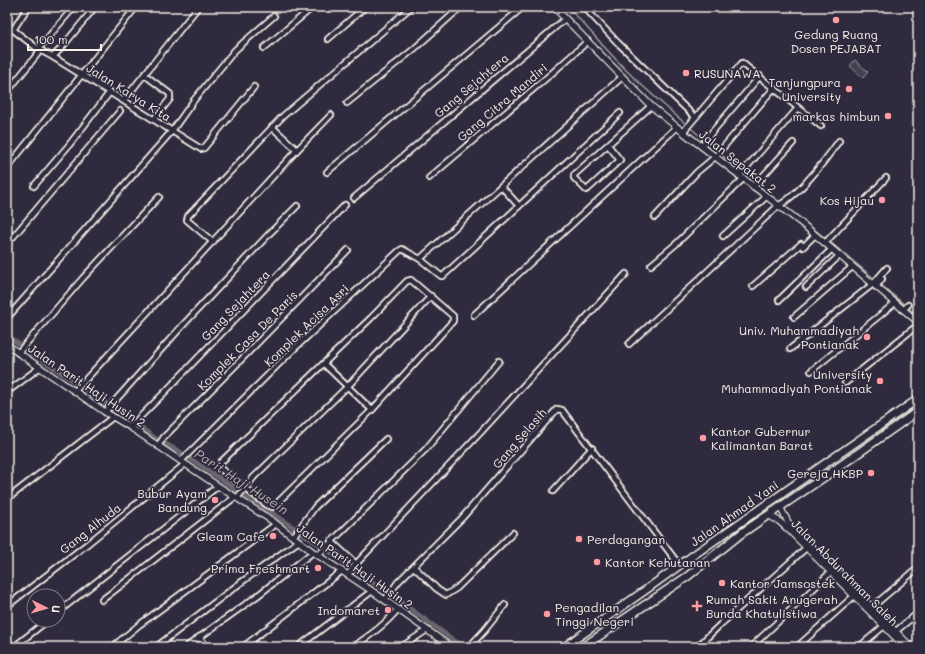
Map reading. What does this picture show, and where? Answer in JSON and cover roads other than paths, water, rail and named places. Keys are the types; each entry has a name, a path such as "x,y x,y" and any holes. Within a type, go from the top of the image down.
{"highway":[{"name":"Jalan Ahmad Yani","path":"564,647 918,399"},
{"name":"Jalan Ahmad Yani","path":"583,647 688,576 742,533 918,411"},
{"path":"647,590 654,599"}],"street":[{"path":"13,30 28,7"},
{"path":"7,92 74,7"},
{"path":"53,57 95,7"},
{"path":"7,168 136,7"},
{"path":"124,100 198,7"},
{"path":"264,48 313,7"},
{"path":"328,39 365,7"},
{"path":"213,242 187,220 188,216 272,126 412,7"},
{"path":"347,103 414,49 461,7"},
{"path":"327,172 523,7"},
{"name":"Jalan Sepakat 2","path":"554,7 651,106 677,127 686,129 716,156 741,176 756,185 766,197 783,204 839,256 878,282 895,303 905,308 918,324"},
{"path":"584,7 618,43 695,117"},
{"path":"7,318 172,131 194,100 235,50 274,16"},
{"name":"Gang Sejahtera","path":"354,198 566,19"},
{"name":"Jalan Karya Kita","path":"7,25 39,50 124,100 201,149 206,146 254,87"},
{"name":"Gang Citra Mandiri","path":"429,178 588,41"},
{"path":"686,129 742,63 821,126"},
{"path":"145,75 171,96 154,119"},
{"path":"703,145 707,138 760,76"},
{"path":"420,259 622,77"},
{"path":"655,217 697,172 716,156 774,88"},
{"path":"34,186 69,145 110,92"},
{"path":"608,145 620,160 586,190 574,178 574,175 651,106"},
{"path":"652,265 676,244 741,176 745,169 798,108"},
{"path":"7,244 120,111"},
{"path":"501,186 519,206 620,113"},
{"path":"76,390 331,115"},
{"path":"272,126 297,150"},
{"path":"474,315 677,127"},
{"path":"629,344 790,199 828,156 839,141"},
{"path":"756,185 793,143"},
{"path":"826,243 886,178"},
{"path":"22,349 84,278 159,197"},
{"path":"722,236 766,197"},
{"name":"Gang Sejahtera","path":"130,426 345,205"},
{"path":"106,411 259,244 297,206"},
{"name":"Komplek Acisa Asri","path":"190,451 399,251 402,249 420,259 443,276 519,206"},
{"path":"753,286 791,252 801,244 803,247 815,235"},
{"path":"779,300 832,249"},
{"name":"Komplek Casa De Paris","path":"158,444 348,250"},
{"path":"806,287 839,256"},
{"path":"794,316 852,266"},
{"path":"790,349 878,282 886,268"},
{"path":"349,573 626,274"},
{"path":"411,280 431,296 453,316 453,321 372,410 274,507 267,505 243,489 220,469 219,464 324,364 407,281 411,280"},
{"path":"102,600 237,497 243,489 348,386 431,296"},
{"path":"810,371 895,303"},
{"path":"846,383 918,324"},
{"name":"Jalan Parit Haji Husin 2","path":"9,348 22,349 39,368 76,390 113,417 158,444 218,486 294,535 299,541 319,551 342,571 349,573 372,590 386,598 398,609 451,647"},
{"path":"186,647 331,541 426,449 499,361"},
{"path":"324,364 372,410"},
{"path":"7,392 39,368"},
{"name":"Gang Selasih","path":"386,598 391,590 487,490 557,409 562,410 592,448 680,566"},
{"path":"7,499 113,417"},
{"path":"294,535 315,507 386,439"},
{"path":"553,491 592,448"},
{"name":"Gang Alhuda","path":"7,606 86,544 183,462 190,451"},
{"path":"66,606 218,486"},
{"name":"Jalan Abdurahman Saleh","path":"780,507 789,524 803,541 806,548 905,647"},
{"name":"Jalan Abdurahman Saleh","path":"768,515 779,520 803,541 872,607 911,647"},
{"path":"116,644 138,625 276,524"},
{"path":"414,567 437,589 446,595 457,588 513,533"},
{"path":"156,647 243,581 299,541"},
{"path":"331,541 355,565"},
{"path":"697,647 806,548"},
{"path":"872,607 918,568"},
{"path":"243,647 342,571"},
{"path":"751,647 830,573"},
{"path":"298,647 372,590"},
{"path":"797,647 854,596"},
{"path":"469,647 505,605"},
{"path":"353,647 385,623 398,609"},
{"path":"896,631 918,613"},
{"path":"859,647 884,626"},
{"path":"14,647 38,628"},
{"path":"401,647 427,630"},
{"path":"199,637 207,647"}],"waterway":[{"path":"568,7 640,83 740,171"},
{"path":"743,174 754,183"},
{"path":"757,185 876,280"},
{"path":"880,284 918,316"},
{"name":"Parit Haji Husein","path":"7,336 156,439 180,452 335,555 463,647"}],"place":[{"name":"Gedung Ruang Dosen PEJABAT","path":"836,20"},
{"name":"RUSUNAWA","path":"686,73"},
{"name":"Tanjungpura University","path":"849,89"},
{"name":"markas himbun","path":"888,116"},
{"name":"Kos Hijau","path":"882,200"},
{"name":"Univ. Muhammadiyah Pontianak","path":"867,337"},
{"name":"University Muhammadiyah Pontianak","path":"880,381"},
{"name":"Kantor Gubernur Kalimantan Barat","path":"703,438"},
{"name":"Gereja HKBP","path":"871,473"},
{"name":"Bubur Ayam Bandung","path":"215,500"},
{"name":"Gleam Cafe","path":"273,536"},
{"name":"Perdagangan","path":"579,539"},
{"name":"Kantor Kehutanan","path":"597,562"},
{"name":"Prima Freshmart","path":"318,568"},
{"name":"Kantor Jamsostek","path":"722,583"},
{"name":"Rumah Sakit Anugerah Bunda Khatulistiwa","path":"697,606"},
{"name":"Indomaret","path":"388,610"},
{"name":"Pengadilan Tinggi Negeri","path":"547,614"}]}
